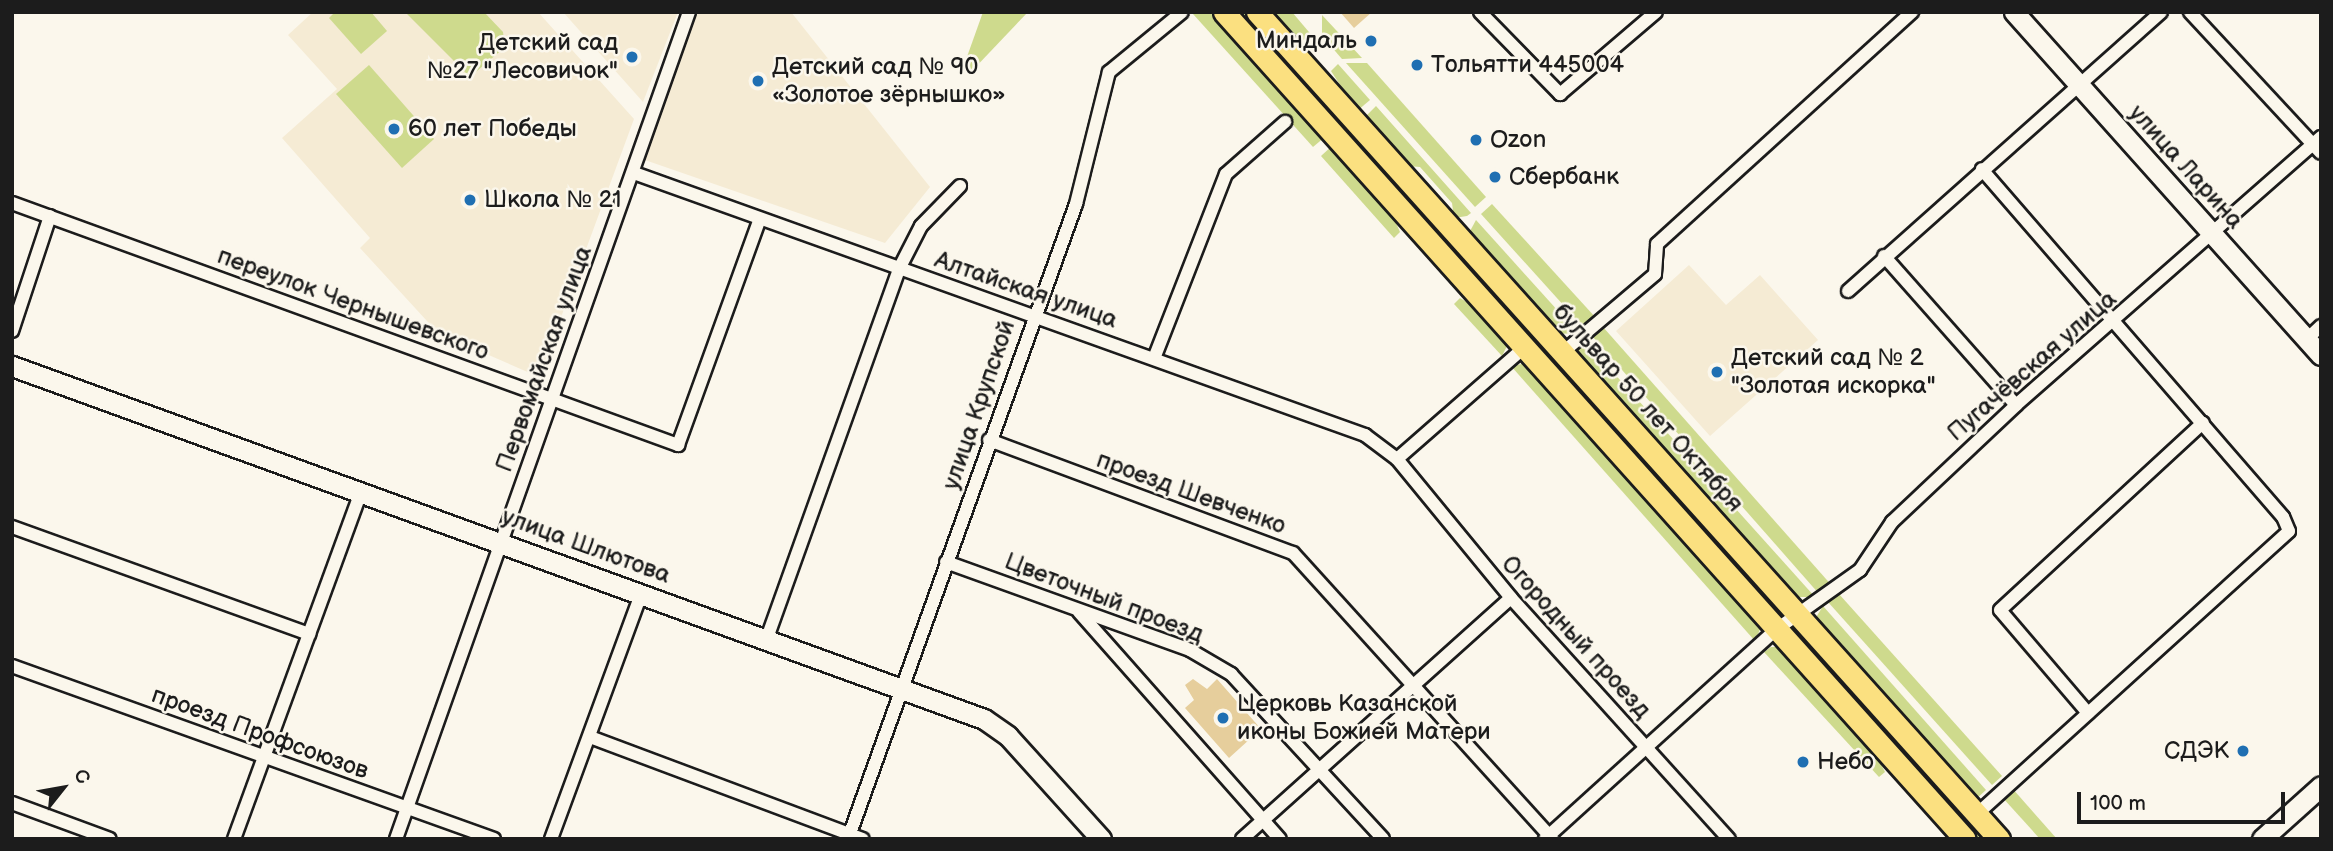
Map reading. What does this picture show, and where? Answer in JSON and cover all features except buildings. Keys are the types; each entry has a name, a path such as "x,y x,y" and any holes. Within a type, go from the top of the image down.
{"main road":[{"name":"бульвар 50 лет Октября","path":"1224,12 1962,838"},
{"name":"бульвар 50 лет Октября","path":"1257,12 1999,839"},
{"name":"улица Ларина","path":"2014,12 2214,236 2314,333 2321,355"},
{"name":"улица Шлютова","path":"12,366 642,592 996,726 1101,839"},
{"path":"2262,839 2321,786"}],"street":[{"name":"Первомайская улица","path":"396,839 550,398 634,173 690,12"},
{"name":"улица Крупской","path":"849,836 1034,314 1076,204 1110,72 1182,12"},
{"path":"1480,12 1560,94 1655,12"},
{"path":"1562,353 1655,274 1657,244 1912,12"},
{"path":"1848,291 2077,83 2161,12"},
{"path":"2190,12 2318,145"},
{"path":"1155,356 1226,174 1285,122"},
{"name":"Пугачёвская улица","path":"1777,629 1860,570 1892,522 2016,405 2318,145"},
{"path":"1977,814 2289,531 2203,423 1982,169"},
{"name":"Алтайская улица","path":"634,173 899,269 1155,356 1365,435 1397,459"},
{"path":"767,638 899,269 920,226 960,186"},
{"name":"переулок Чернышевского","path":"12,203 678,445 760,219"},
{"path":"12,331 50,216"},
{"path":"1884,256 2016,405"},
{"path":"1397,459 1525,347"},
{"path":"2088,713 2000,610 2203,423"},
{"name":"проезд Шевченко","path":"989,440 1293,553 1413,683 1548,838"},
{"name":"Огородный проезд","path":"1397,459 1511,598 1729,839"},
{"path":"234,839 360,492"},
{"path":"12,527 309,634"},
{"name":"Цветочный проезд","path":"946,562 1190,650 1231,674 1383,839"},
{"path":"551,839 642,592"},
{"path":"1242,839 1511,598"},
{"path":"1077,609 1280,839"},
{"path":"1548,838 1777,629"},
{"name":"проезд Профсоюзов","path":"12,666 494,839"},
{"path":"590,737 863,839"},
{"path":"12,803 110,839"}],"shaded area":[{"name":"Школа № 21","path":"313,12 538,12 634,119 539,377 438,333 360,248 370,238 282,138 337,89 288,35"},
{"name":"Детский сад №27 \"Лесовичок\"","path":"563,12 678,12 643,102"},
{"name":"Детский сад № 90 «Золотое зёрнышко»","path":"696,12 791,12 930,187 885,243 642,159"},
{"name":"Детский сад № 2 \"Золотая искорка\"","path":"1689,265 1726,305 1760,275 1818,340 1710,436 1616,331"}],"green space":[{"path":"335,12 371,12 387,31 361,54 329,18"},
{"path":"405,12 484,12 503,32 505,47 470,77"},
{"path":"983,12 1028,12 970,73 963,68"},
{"path":"1215,12 1326,136 1313,147 1193,14"},
{"path":"1236,12 1249,12 1345,120 1337,127"},
{"path":"1269,12 1292,12 1314,38 1302,40"},
{"path":"1322,15 1362,58 1342,59 1322,36"},
{"path":"1346,63 1367,63 1486,197 1475,207"},
{"path":"1338,64 1370,100 1357,111 1331,71"},
{"path":"369,65 434,139 402,168 336,94"},
{"path":"1376,106 1471,213 1454,218 1452,203 1420,167 1407,166 1364,118"},
{"path":"1352,128 1781,609 1780,611 1344,135"},
{"path":"1333,145 1389,207 1400,232 1394,238 1321,156"},
{"path":"1492,204 1596,318 1584,328 1481,214"},
{"path":"1476,220 1578,333 1557,334 1469,233"},
{"path":"1460,298 1485,313 1508,344 1502,356 1454,304"},
{"path":"1603,327 1834,588 1820,595 1593,337"},
{"path":"1585,341 1815,597 1794,597 1573,352"},
{"path":"1528,363 1762,625 1755,641 1511,366"},
{"path":"1839,594 2002,776 1992,785 1828,602"},
{"path":"1823,606 1986,790 1975,800 1815,619"},
{"path":"1798,631 1989,839 1977,839 1796,637"},
{"path":"1771,647 1781,647 1872,747 1885,772 1879,777 1764,652"},
{"path":"2012,788 2057,839 2040,839 2002,797"}],"place":[{"name":"Миндаль","path":"1371,41"},
{"name":"Детский сад №27 \"Лесовичок\"","path":"632,57"},
{"name":"Тольятти 445004","path":"1417,65"},
{"name":"Детский сад № 90 «Золотое зёрнышко»","path":"758,81"},
{"name":"60 лет Победы","path":"394,129"},
{"name":"Ozon","path":"1476,140"},
{"name":"Сбербанк","path":"1495,177"},
{"name":"Школа № 21","path":"470,200"},
{"name":"Детский сад № 2 \"Золотая искорка\"","path":"1717,372"},
{"name":"Церковь Казанской иконы Божией Матери","path":"1223,718"},
{"name":"СДЭК","path":"2243,751"},
{"name":"Небо","path":"1803,762"}]}
